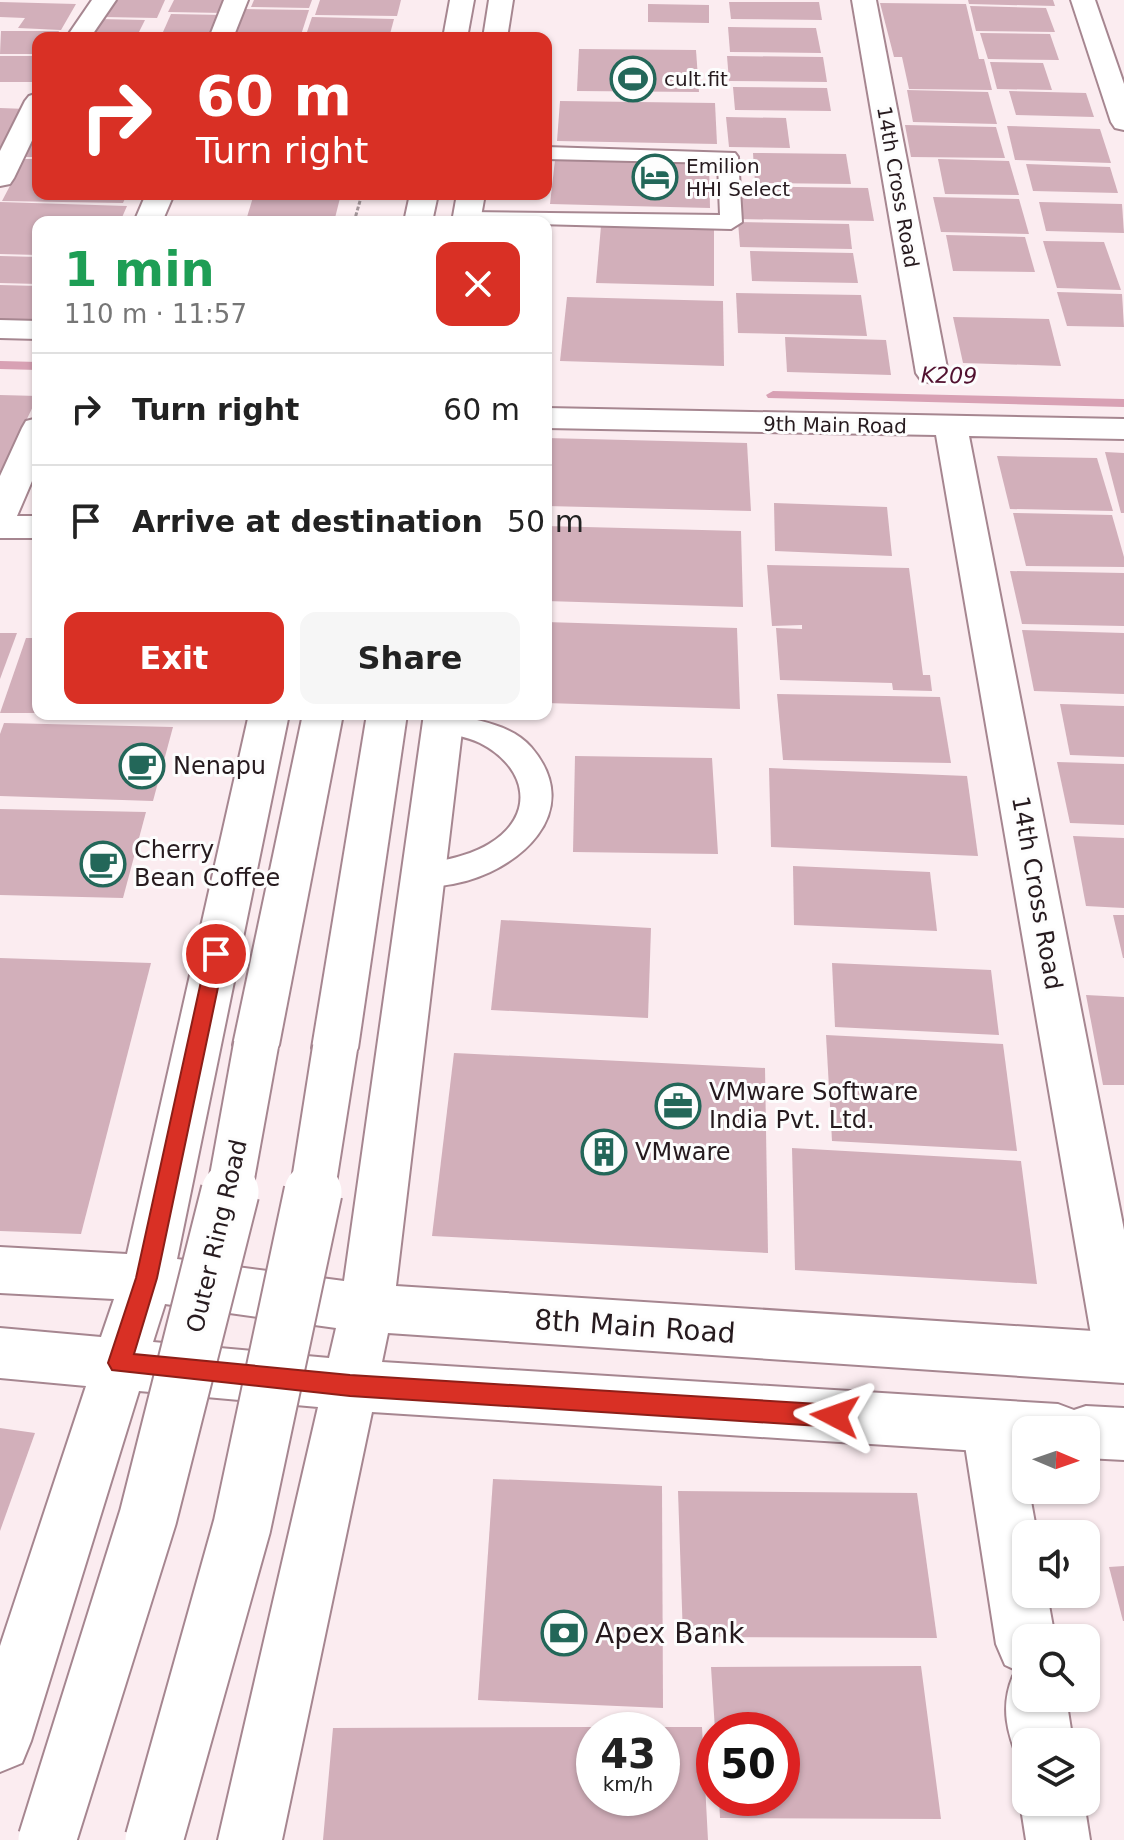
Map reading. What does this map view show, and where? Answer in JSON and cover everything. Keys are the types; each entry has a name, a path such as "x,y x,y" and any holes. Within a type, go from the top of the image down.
{"main road":[{"path":"82,32 104,0"},
{"path":"223,32 236,0"},
{"path":"456,32 462,0"},
{"path":"496,32 501,0"},
{"name":"14th Cross Road","path":"864,0 932,373"},
{"path":"1083,0 1124,122"},
{"path":"0,178 32,113"},
{"path":"0,329 32,330"},
{"name":"9th Main Road","path":"552,418 1124,429"},
{"name":"14th Cross Road","path":"951,428 1123,1358"},
{"path":"0,515 32,442"},
{"path":"0,527 32,527"},
{"path":"0,1741 147,1278 268,720"},
{"name":"Outer Ring Road","path":"47,1840 152,1502 226,1213 256,1045 322,720"},
{"path":"154,1840 242,1526 308,1222 386,720"},
{"path":"250,1840 367,1308 443,720"},
{"name":"8th Main Road","path":"0,1270 147,1278 367,1308 1123,1358"},
{"path":"0,1353 350,1385 1012,1427"},
{"path":"990,1426 1023,1624"},
{"path":"1100,1433 1124,1434"},
{"path":"1054,1816 1058,1840"}],"lane":[{"path":"468,212 731,222 728,157 552,153"},
{"path":"423,877 463,873 492,861 514,845 530,824 537,803 535,783 528,765 514,748 496,735 450,720"}],"building":[{"path":"113,0 165,0 157,18 104,17"},
{"path":"174,0 230,0 224,13 168,12"},
{"path":"254,0 312,0 309,8 251,7"},
{"path":"320,0 401,0 397,16 315,15"},
{"path":"968,0 1053,0 1055,6 969,4"},
{"path":"0,2 76,4 61,30 18,28 25,18 0,17"},
{"path":"729,2 819,2 822,20 731,19"},
{"path":"880,3 966,4 979,59 984,59 992,90 909,89 902,57 894,57"},
{"path":"648,4 709,5 709,23 648,22"},
{"path":"970,6 1046,8 1055,32 976,31"},
{"path":"244,9 309,10 302,32 234,32"},
{"path":"171,14 224,15 216,32 163,32"},
{"path":"312,17 394,19 391,32 307,32"},
{"path":"98,19 145,20 139,32 90,32"},
{"path":"728,27 816,28 821,53 730,52"},
{"path":"1,31 59,31 32,32 32,54 0,54"},
{"path":"980,33 1050,34 1059,60 988,59"},
{"path":"579,49 696,50 699,92 577,91"},
{"path":"0,56 32,56 32,82 0,82"},
{"path":"727,56 823,57 827,82 729,81"},
{"path":"990,62 1043,63 1052,90 997,89"},
{"path":"733,87 827,88 831,111 735,110"},
{"path":"907,90 988,92 997,124 913,122"},
{"path":"1009,91 1086,93 1094,117 1016,115"},
{"path":"560,101 715,103 717,144 557,141"},
{"path":"0,108 27,109 6,147 0,147"},
{"path":"726,117 786,118 790,148 729,147"},
{"path":"905,125 996,127 1005,158 911,157"},
{"path":"1007,126 1100,129 1111,163 1015,160"},
{"path":"26,141 32,141 32,157 18,157"},
{"path":"753,153 846,154 851,184 755,183"},
{"path":"24,159 32,159 32,200 124,200 123,203 2,201"},
{"path":"938,159 1009,161 1019,195 945,194"},
{"path":"555,160 709,163 710,208 550,204"},
{"path":"1026,164 1110,167 1118,193 1033,191"},
{"path":"735,186 868,188 874,221 737,219"},
{"path":"933,197 1019,199 1029,234 941,232"},
{"path":"252,200 340,200 336,216 247,216"},
{"path":"0,202 127,206 123,216 32,216 32,255 0,254"},
{"path":"1039,202 1122,204 1124,233 1046,231"},
{"path":"738,222 849,224 852,249 740,247"},
{"path":"601,226 714,228 714,286 596,283"},
{"path":"946,235 1025,237 1035,272 953,271"},
{"path":"1043,241 1104,242 1121,290 1057,288"},
{"path":"750,251 853,253 858,283 752,281"},
{"path":"0,256 32,257 32,284 0,283"},
{"path":"0,285 32,286 32,329 0,327"},
{"path":"1057,292 1122,294 1124,327 1067,326"},
{"path":"736,293 861,295 867,336 738,333"},
{"path":"567,297 723,301 724,366 560,361"},
{"path":"953,317 1049,319 1061,366 963,363"},
{"path":"785,337 886,340 891,375 787,372"},
{"path":"0,395 32,396 32,408 0,475"},
{"path":"552,438 747,443 751,511 552,506"},
{"path":"1105,452 1124,453 1124,513 1121,513"},
{"path":"997,456 1097,458 1113,511 1010,509"},
{"path":"774,503 887,507 892,556 775,551"},
{"path":"1013,513 1112,515 1124,567 1026,566"},
{"path":"552,526 741,531 743,607 552,601"},
{"path":"767,565 909,568 923,675 930,675 932,691 893,690 892,683 780,680 776,628 802,629 802,625 772,626"},
{"path":"1010,571 1124,573 1124,626 1022,624"},
{"path":"552,622 737,628 740,709 552,703"},
{"path":"1022,630 1124,633 1124,694 1034,691"},
{"path":"0,633 17,633 0,679"},
{"path":"26,638 32,638 32,713 0,713"},
{"path":"777,694 940,697 951,763 783,760"},
{"path":"1060,704 1124,706 1124,757 1070,755"},
{"path":"4,723 173,727 153,801 0,796 0,734"},
{"path":"575,756 712,758 718,854 573,852"},
{"path":"1057,762 1124,764 1124,825 1070,823"},
{"path":"769,768 967,776 978,856 771,847"},
{"path":"0,809 146,812 123,898 0,895"},
{"path":"1073,836 1124,838 1124,908 1086,906"},
{"path":"793,866 930,872 937,931 794,925"},
{"path":"1113,915 1124,915 1124,958 1123,958"},
{"path":"501,920 651,928 648,1018 491,1010"},
{"path":"0,958 151,963 81,1234 0,1231"},
{"path":"832,963 991,970 999,1035 835,1027"},
{"path":"1086,995 1124,997 1124,1085 1103,1085"},
{"path":"826,1035 1003,1044 1017,1151 832,1141"},
{"name":"VMware","path":"454,1053 765,1068 768,1253 432,1236"},
{"path":"792,1148 1021,1161 1037,1284 795,1270"},
{"path":"0,1428 35,1433 0,1531"},
{"path":"493,1479 662,1486 663,1708 478,1700"},
{"path":"678,1491 917,1493 937,1638 683,1637"},
{"path":"1124,1566 1124,1621 1123,1621 1109,1567"},
{"path":"921,1666 941,1819 720,1818 800,1816 800,1712 714,1712 711,1667"},
{"path":"576,1727 576,1816 680,1816 680,1727 696,1727 696,1816 707,1816 708,1840 323,1840 333,1728"}],"waterway":[{"name":"K209","path":"0,365 32,366"},
{"name":"K209","path":"773,395 1124,403"}],"place":[{"name":"cult.fit","path":"633,79"},
{"name":"Emilion HHI Select","path":"655,177"},
{"name":"Nenapu","path":"142,766"},
{"name":"Cherry Bean Coffee","path":"103,864"},
{"name":"VMware Software India Pvt. Ltd.","path":"678,1106"},
{"name":"VMware","path":"604,1152"},
{"name":"Apex Bank","path":"564,1633"}],"route":[{"path":"216,954 147,1278 120,1363 350,1385 835,1416"}]}
